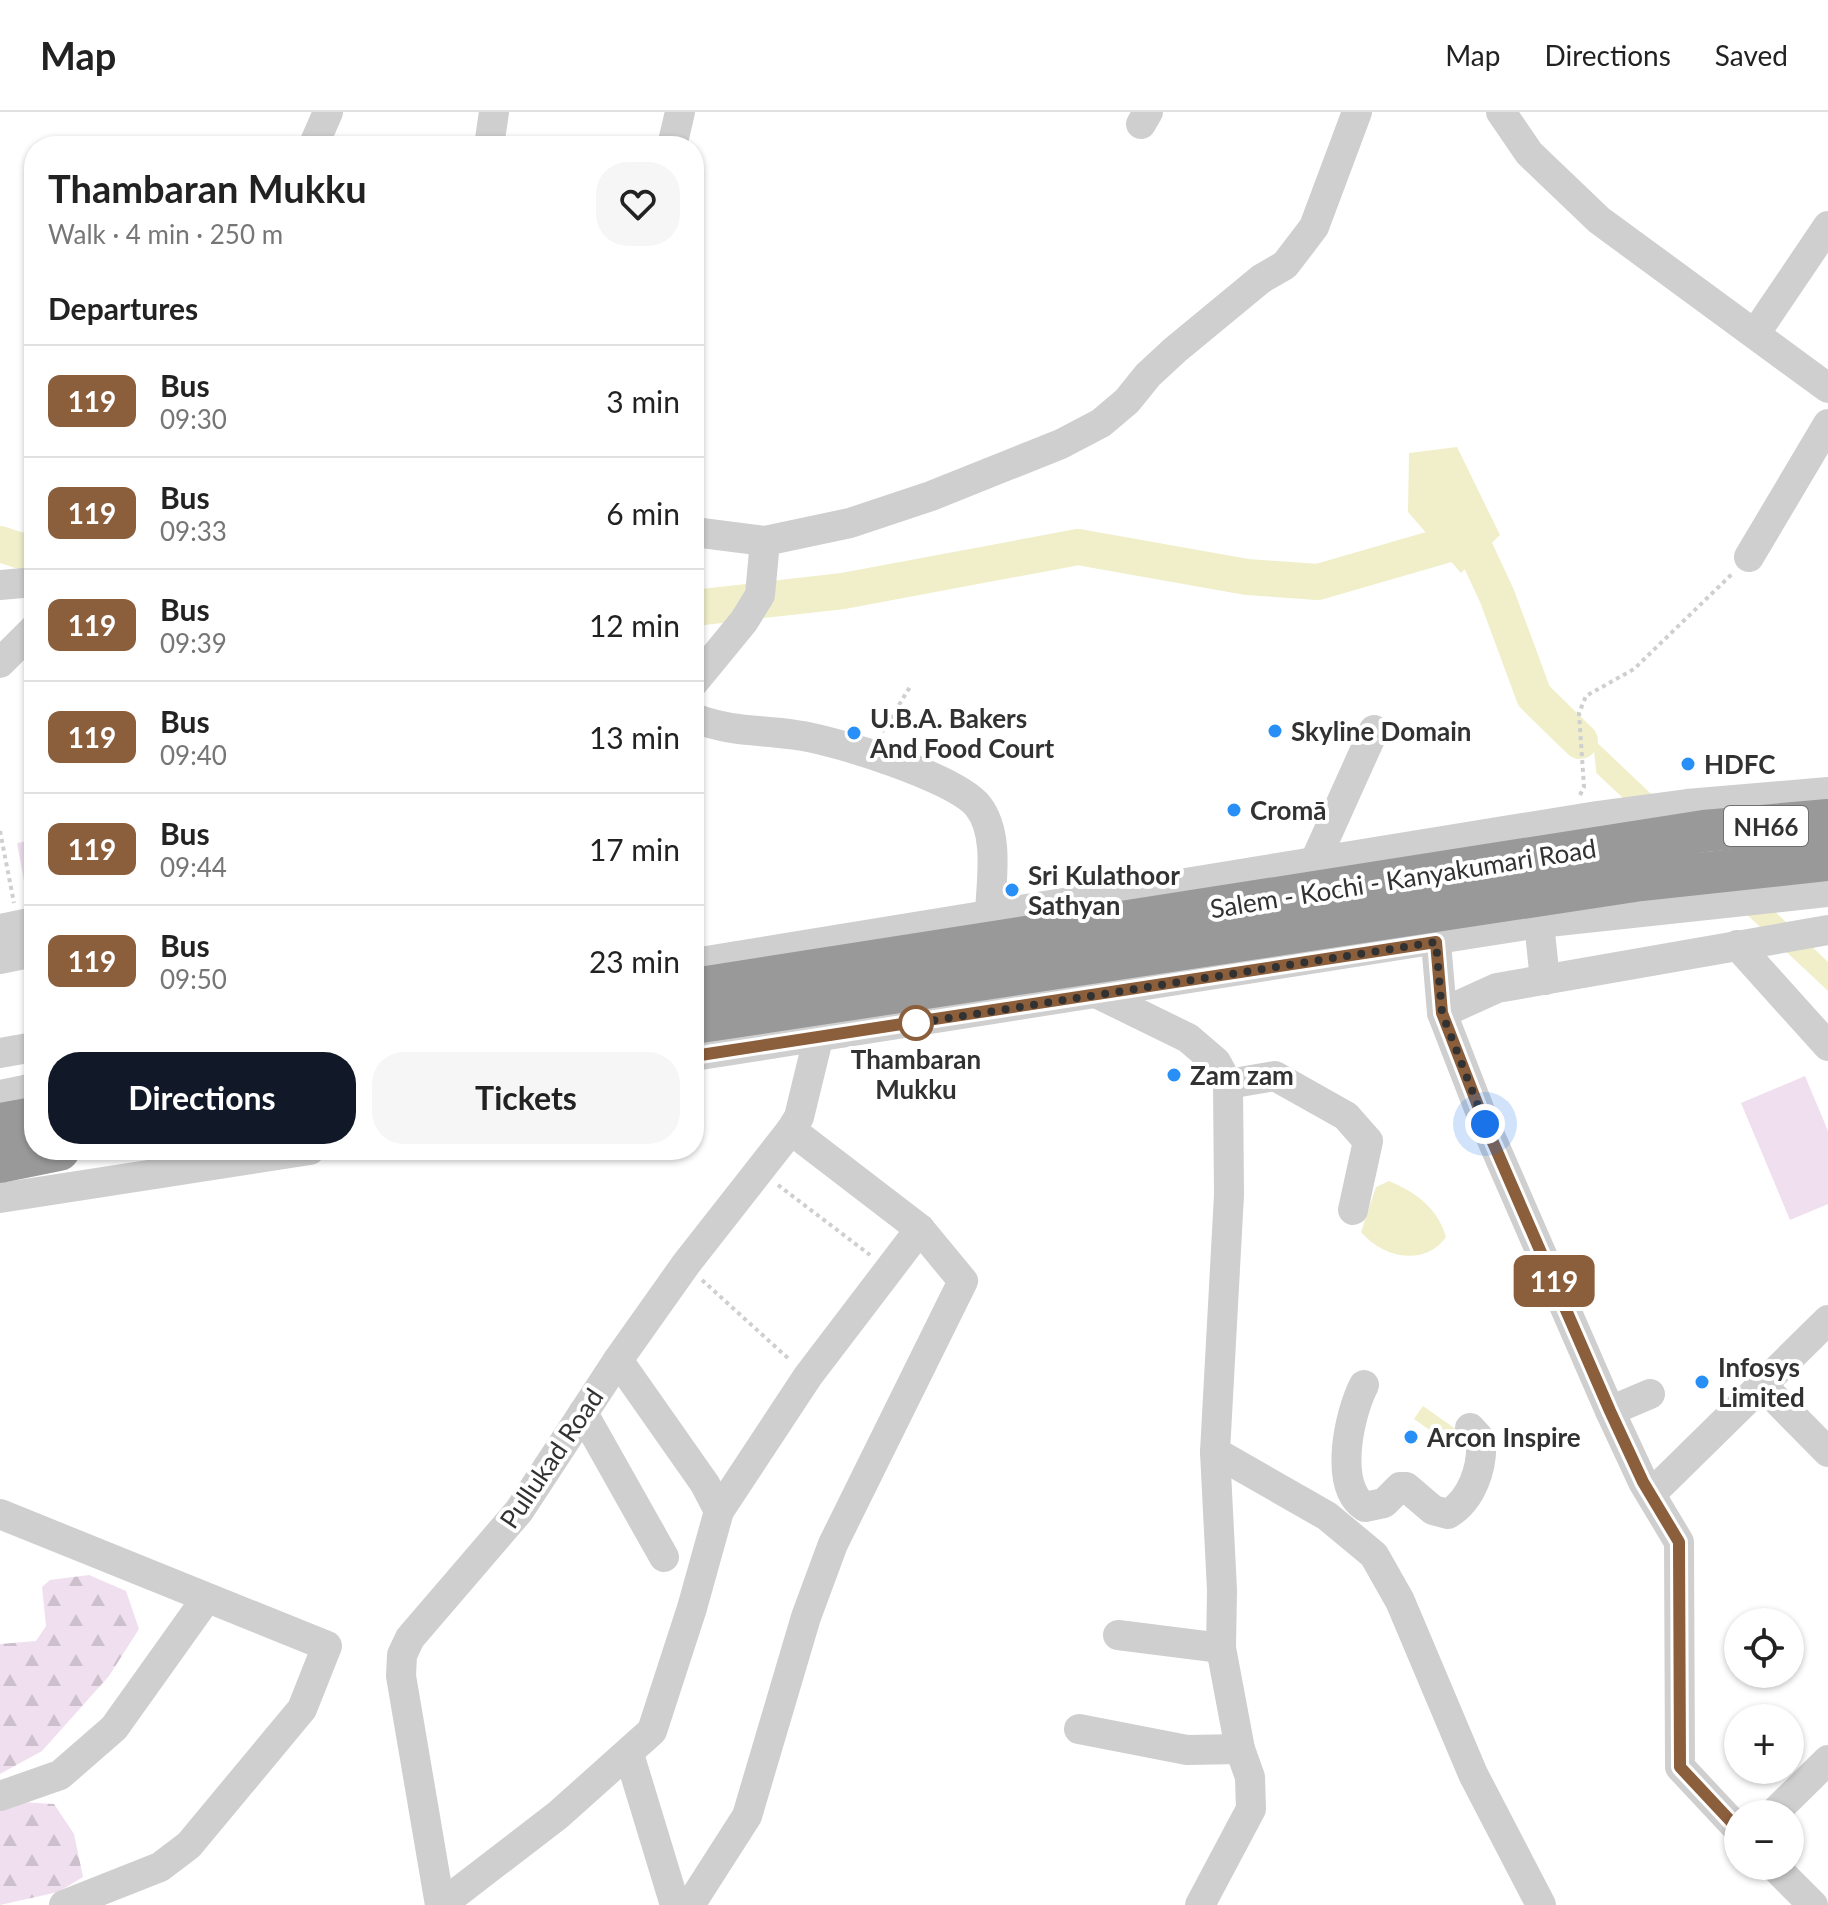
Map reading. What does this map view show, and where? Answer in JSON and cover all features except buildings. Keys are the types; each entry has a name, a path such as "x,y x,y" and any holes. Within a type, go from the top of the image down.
{"highway":[{"name":"Salem - Kochi - Kanyakumari Road","path":"704,1021 1087,947 1596,820 1696,817 1828,820"},
{"name":"Salem - Kochi - Kanyakumari Road","path":"704,988 1087,947 1650,896 1754,884 1828,860"},
{"path":"0,1124 24,1120"},
{"path":"0,1162 24,1157"}],"street":[{"path":"318,136 328,112"},
{"path":"490,136 494,112"},
{"path":"674,136 680,112"},
{"path":"704,535 765,554 931,496 1061,444 1101,423 1127,401 1148,375 1175,350 1261,279 1285,265 1314,227 1357,112"},
{"path":"1501,112 1529,153 1599,220 1828,388"},
{"path":"1755,334 1828,226"},
{"path":"1749,557 1828,424"},
{"path":"704,670 744,621 760,595 765,554"},
{"path":"0,585 24,583"},
{"path":"0,663 24,639"},
{"path":"704,721 723,728 823,740 924,775 978,805 989,830 993,861 990,914"},
{"path":"1315,861 1374,730"},
{"path":"1696,817 1828,792"},
{"path":"704,1055 818,1039 1087,947 1315,861 1596,820"},
{"path":"1754,884 1828,892"},
{"path":"704,961 990,914 1087,947 1436,942 1539,923 1650,896"},
{"path":"1539,923 1545,980"},
{"path":"0,929 24,924"},
{"path":"1442,1013 1497,988 1828,930"},
{"path":"1436,942 1442,1013 1485,1124 1610,1411 1643,1482 1679,1542 1680,1767 1724,1814"},
{"path":"1746,943 1828,1046"},
{"path":"1087,947 1216,1062 1228,1084 1229,1195 1215,1452 1222,1590 1221,1648 1240,1749 1250,1777 1251,1809 1200,1905"},
{"path":"0,959 24,954"},
{"name":"Pullukad Road","path":"440,1905 401,1676 402,1655 410,1638 519,1511 618,1360 686,1264 791,1130 799,1117 818,1039"},
{"path":"0,1053 24,1049"},
{"path":"1228,1084 1275,1076 1346,1116 1368,1141 1353,1210"},
{"path":"0,1095 24,1090"},
{"path":"690,1905 747,1816 806,1617 833,1544 963,1281 920,1229 791,1130"},
{"path":"0,1198 245,1160"},
{"path":"440,1905 546,1825 652,1731 719,1511 808,1376 920,1229"},
{"path":"1652,1493 1828,1320"},
{"path":"618,1360 705,1484 719,1511"},
{"path":"1761,1384 1828,1452"},
{"path":"1364,1385 1348,1431 1347,1449 1349,1485 1354,1501 1365,1507 1384,1503 1400,1487 1406,1487 1433,1510 1448,1514 1463,1505 1482,1453 1481,1440 1470,1428"},
{"path":"1610,1411 1650,1394"},
{"path":"583,1413 664,1557"},
{"path":"1215,1452 1327,1516 1374,1555 1400,1601 1473,1774 1541,1905"},
{"path":"1347,1533 1365,1507"},
{"path":"0,1514 327,1646 302,1709 189,1845 160,1867 64,1905"},
{"path":"0,1796 60,1775 114,1728 206,1599"},
{"path":"1118,1635 1221,1648"},
{"path":"1079,1729 1187,1750 1240,1749"},
{"path":"629,1754 675,1905"},
{"path":"1787,1800 1828,1760"},
{"path":"1788,1880 1813,1905"}],"path":[{"path":"1596,820 1584,787 1579,713 1586,696 1634,669 1749,557"},
{"path":"868,754 910,687"},
{"path":"0,831 10,880"},
{"path":"760,1172 887,1269"},
{"path":"686,1264 808,1376"}],"green space":[{"path":"24,842 24,881 17,843"},
{"path":"1805,1076 1828,1131 1828,1204 1790,1220 1741,1103"},
{"path":"89,1575 126,1591 139,1629 109,1676 42,1751 0,1774 0,1644 36,1641 46,1626 42,1587 50,1580"},
{"path":"20,1802 54,1804 74,1834 83,1877 58,1892 0,1905 0,1809"}],"shaded area":[{"path":"1457,447 1500,535 1461,573 1408,512 1409,453"},
{"path":"1548,696 1828,962 1828,991 1541,721"},
{"path":"1389,1181 1417,1196 1431,1209 1442,1226 1446,1237 1427,1253 1404,1256 1392,1253 1370,1241 1361,1232 1376,1187"},
{"path":"1423,1406 1457,1430 1448,1443 1414,1419"}],"pier":[{"path":"1566,707 1592,732 1597,779 1570,754"}],"waterway":[{"path":"704,607 843,591 1078,547 1247,577 1318,582 1470,538 1497,596 1534,696 1580,741"},
{"path":"0,544 24,551"}],"bus line":[{"name":"119","path":"704,1055 1436,942 1442,1013 1485,1124 1610,1411 1643,1482 1679,1542 1680,1767 1724,1814"}],"place":[{"name":"Skyline Domain","path":"1275,731"},
{"name":"U.B.A. Bakers And Food Court","path":"854,733"},
{"name":"HDFC","path":"1688,764"},
{"name":"Cromā","path":"1234,810"},
{"name":"Sri Kulathoor Sathyan","path":"1012,890"},
{"name":"Thambaran Mukku","path":"916,1023"},
{"name":"Zam zam","path":"1174,1075"},
{"name":"Infosys Limited","path":"1702,1382"},
{"name":"Arcon Inspire","path":"1411,1437"}],"route":[{"path":"916,1023 911,1024 1436,942 1442,1013 1485,1124"}]}
